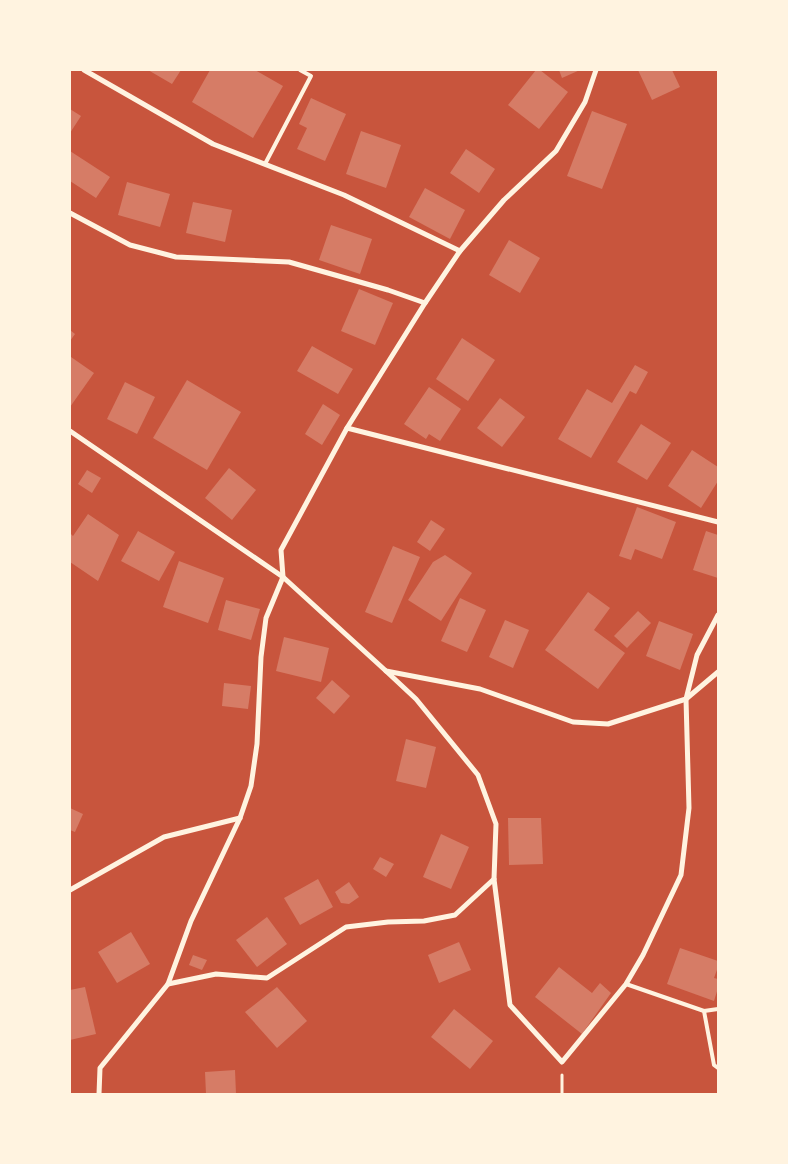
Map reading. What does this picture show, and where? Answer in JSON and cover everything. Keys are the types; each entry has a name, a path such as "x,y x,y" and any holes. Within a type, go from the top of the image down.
{"street":[{"path":"84,70 213,144 344,195 460,251"},
{"path":"99,1094 100,1068 168,984 191,921 240,818 251,786 257,744 261,657 266,618 283,577 281,550 347,428 425,303 460,251 504,200 556,151 585,102 596,70"},
{"path":"70,214 130,245 140,248 176,257 289,262 388,290 425,303"},
{"path":"347,428 718,522"},
{"path":"70,431 283,577 416,699 478,775 496,824 494,880 510,1005 562,1062 626,984 643,955 681,875 689,808 686,699 697,655 718,615"},
{"path":"386,671 480,689 573,722 608,724 686,699 718,672"},
{"path":"70,890 164,837 240,818"},
{"path":"168,984 216,974 267,978 346,927 388,922 424,921 455,915 494,880"}],"lane":[{"path":"265,164 311,76 300,70"},
{"path":"626,984 704,1011 718,1009"},
{"path":"704,1011 714,1065 718,1068"}],"path":[{"path":"562,1062 562,1094"}],"building":[{"path":"148,70 181,70 172,84"},
{"path":"210,70 255,70 283,86 253,138 192,102"},
{"path":"536,70 540,70 568,92 539,129 508,105"},
{"path":"559,70 580,70 562,78"},
{"path":"638,70 672,70 680,87 652,100"},
{"path":"311,98 346,114 325,161 297,149 307,128 299,124"},
{"path":"70,109 81,116 70,133"},
{"path":"592,111 627,124 602,189 567,176"},
{"path":"361,131 401,145 386,188 346,174"},
{"path":"466,149 495,169 479,193 450,173"},
{"path":"70,151 110,177 96,198 70,181"},
{"path":"127,182 170,194 160,227 118,215"},
{"path":"425,188 465,210 450,239 409,217"},
{"path":"193,202 232,210 225,242 186,233"},
{"path":"331,225 372,239 360,274 319,260"},
{"path":"509,240 540,258 520,293 489,275"},
{"path":"359,289 393,303 375,345 341,331"},
{"path":"70,330 75,334 70,341"},
{"path":"462,338 495,360 468,401 436,379"},
{"path":"312,346 353,369 338,394 297,371"},
{"path":"70,358 94,373 70,407"},
{"path":"635,365 648,372 636,394 630,391 591,458 558,439 587,389 612,403"},
{"path":"187,380 241,412 207,470 153,438"},
{"path":"125,382 155,397 137,434 107,419"},
{"path":"429,387 461,409 440,441 429,434 426,439 404,424"},
{"path":"500,398 525,417 502,447 477,428"},
{"path":"323,404 340,415 322,445 305,434"},
{"path":"641,424 671,443 647,480 617,462"},
{"path":"692,450 718,467 718,481 701,508 668,486"},
{"path":"229,468 256,490 232,520 205,498"},
{"path":"87,470 101,478 92,493 78,484"},
{"path":"637,507 676,522 662,559 635,549 631,560 619,556"},
{"path":"88,514 119,535 98,581 70,562 70,533 73,536"},
{"path":"431,520 445,529 430,551 417,542"},
{"path":"138,531 175,552 159,581 121,561"},
{"path":"706,531 718,535 718,578 693,570"},
{"path":"393,546 420,557 392,623 365,612"},
{"path":"445,555 472,573 441,621 408,600 433,562"},
{"path":"179,561 224,578 208,623 163,607"},
{"path":"588,592 610,608 594,630 625,653 598,689 545,650"},
{"path":"460,598 486,610 467,652 441,641"},
{"path":"226,600 260,609 251,640 218,630"},
{"path":"638,611 651,623 627,648 614,636"},
{"path":"505,620 529,630 513,668 489,657"},
{"path":"659,621 693,634 680,670 646,656"},
{"path":"284,637 329,648 321,682 276,671"},
{"path":"332,680 350,696 334,714 316,698"},
{"path":"224,683 251,686 248,709 222,706"},
{"path":"406,739 436,747 426,788 396,781"},
{"path":"70,808 83,814 75,832 70,830"},
{"path":"508,818 541,818 543,864 509,865"},
{"path":"441,834 469,847 451,889 423,877"},
{"path":"380,857 394,864 386,877 373,869"},
{"path":"318,879 333,907 300,925 284,898"},
{"path":"349,882 359,897 349,904 341,903 335,892"},
{"path":"267,917 287,944 257,967 236,940"},
{"path":"131,932 150,964 117,983 98,952"},
{"path":"459,942 471,970 439,983 428,955"},
{"path":"680,948 718,961 714,978 718,979 718,988 714,1001 667,984"},
{"path":"193,955 207,960 202,970 189,965"},
{"path":"559,967 592,993 600,983 611,993 582,1034 535,997"},
{"path":"85,987 96,1034 70,1040 70,990"},
{"path":"277,987 307,1021 277,1048 245,1012"},
{"path":"454,1009 493,1041 470,1069 431,1037"},
{"path":"235,1070 236,1094 206,1094 205,1072"}]}
